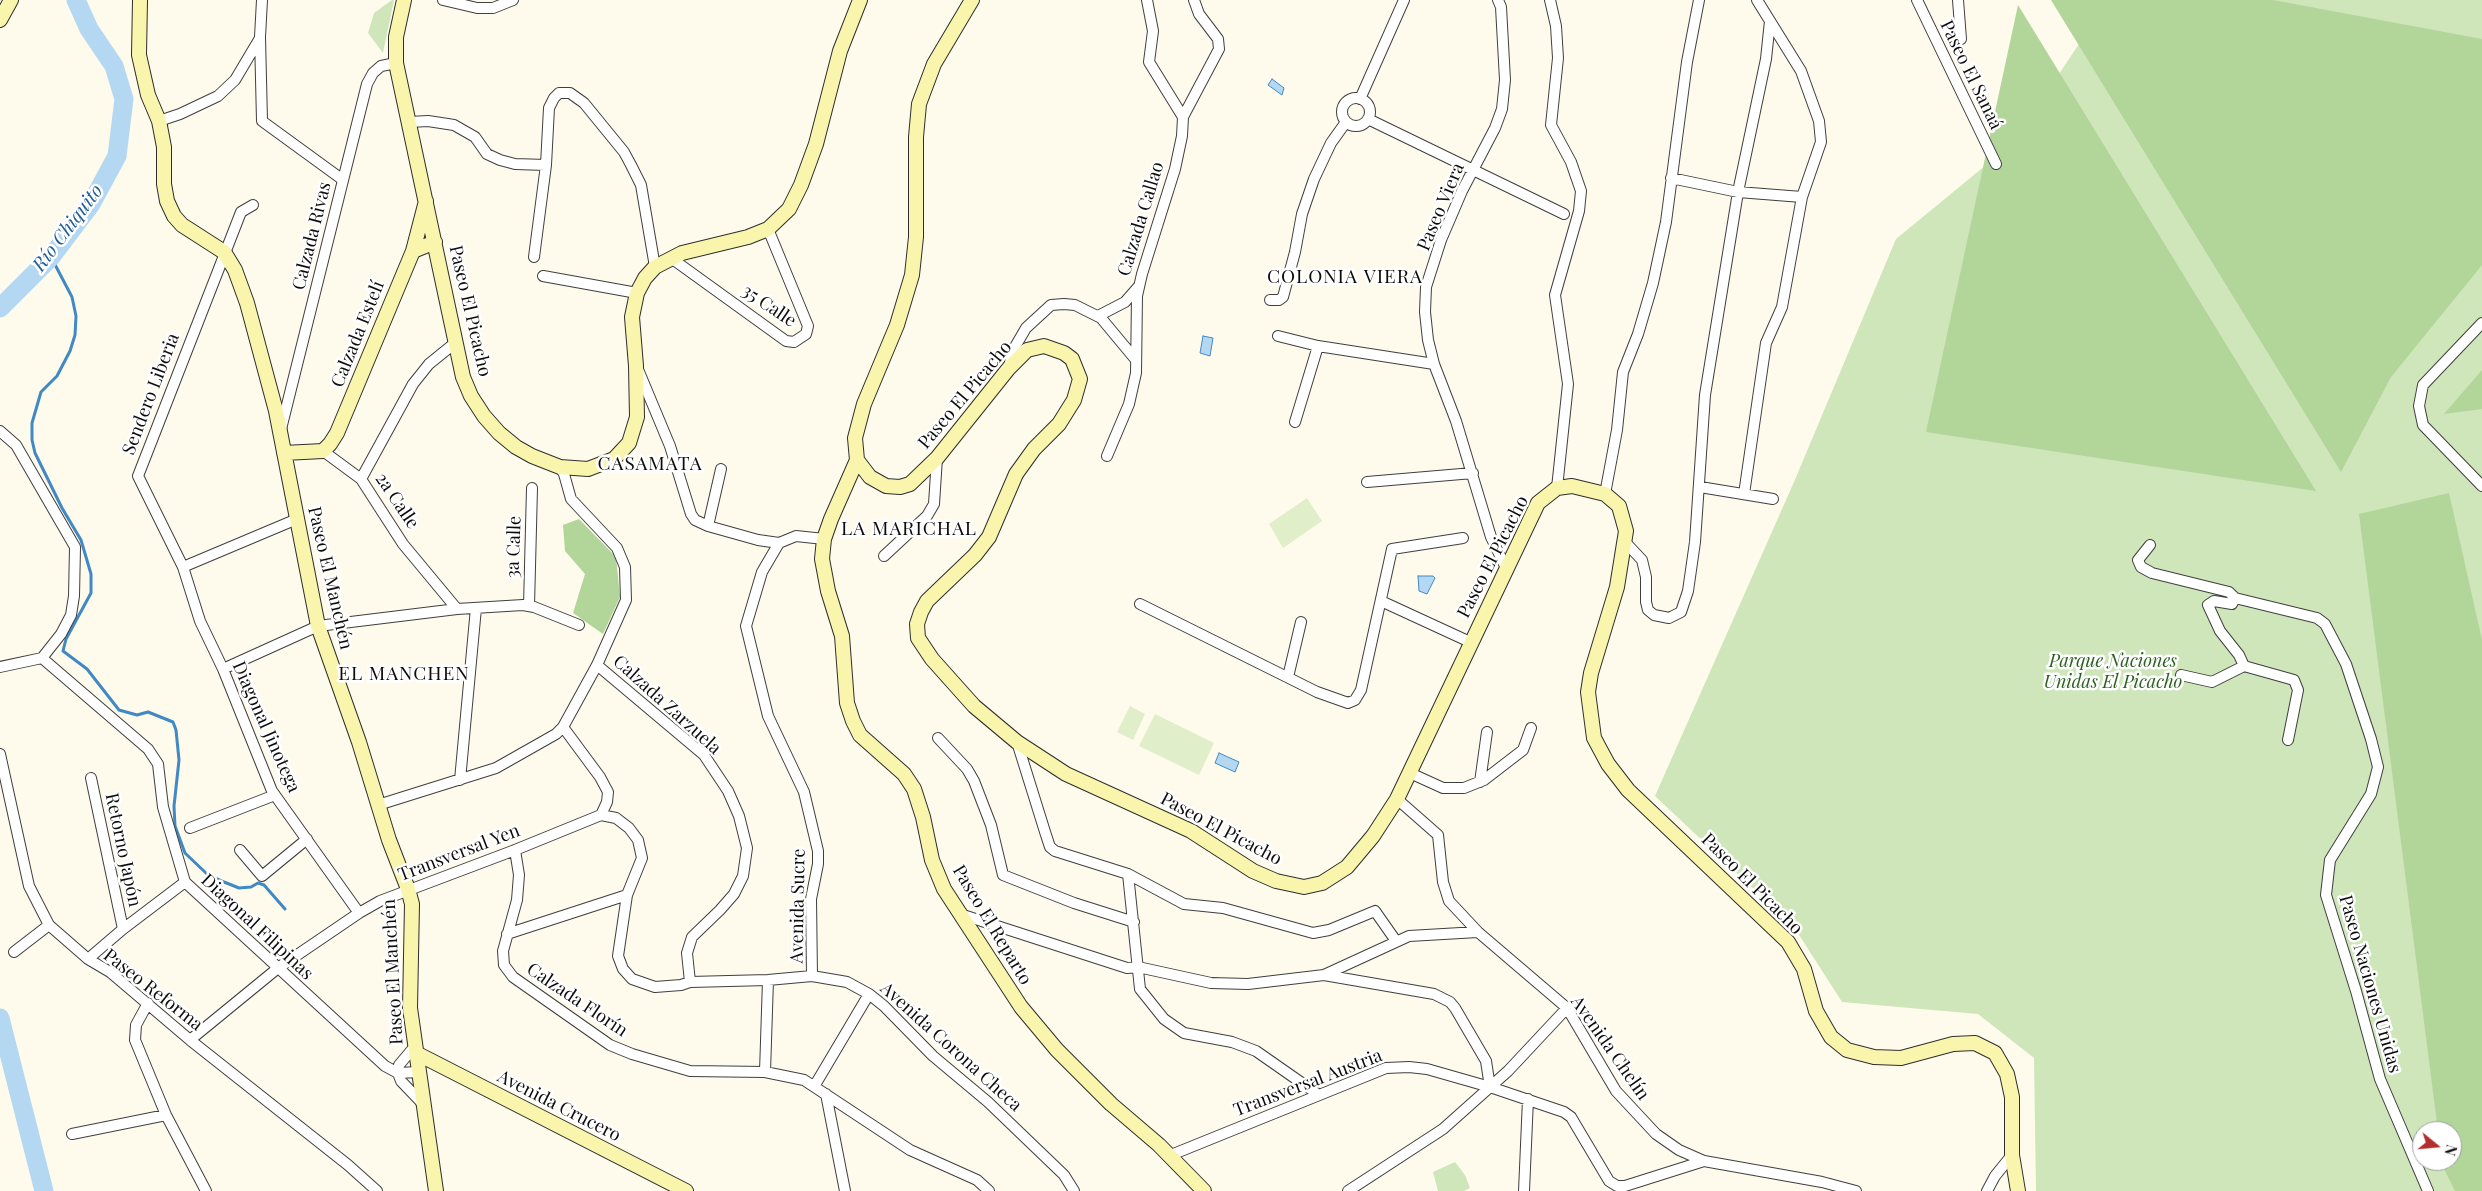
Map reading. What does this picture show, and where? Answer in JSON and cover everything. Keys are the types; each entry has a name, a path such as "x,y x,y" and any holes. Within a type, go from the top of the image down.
{"street":[{"path":"0,20 11,0"},
{"name":"Paseo El Manchén","path":"140,0 138,38 141,70 158,121 164,147 164,184 167,201 174,216 182,225 224,252 235,270 247,303 280,432 318,626 358,742 388,840 412,904 410,1008 436,1191"},
{"path":"262,0 260,37 262,121 343,180"},
{"name":"Paseo El Picacho","path":"404,0 396,37 396,63 463,377 471,396 484,416 516,447 532,456 560,467 588,469 614,459 629,443 637,417 636,366 632,317 637,293 645,278 655,267 671,258 702,247 748,237 768,229 789,209 801,185 816,144 840,51 860,0"},
{"path":"443,0 477,8 493,8 511,1"},
{"path":"857,460 855,438 861,412 897,325 912,275 916,237 916,137 919,104 934,64 972,0"},
{"path":"1148,0 1153,30 1150,62 1183,117"},
{"name":"Calzada Callao","path":"1098,316 1125,302 1140,285 1174,169 1182,136 1183,117 1213,64 1220,44 1199,14 1194,0"},
{"path":"1360,99 1404,0"},
{"name":"Paseo Viera","path":"1498,0 1501,7 1505,80 1502,109 1495,128 1473,170 1442,240 1426,287 1428,340 1434,364 1473,473 1491,537 1506,568"},
{"path":"1550,0 1556,26 1558,58 1551,125 1571,162 1581,191 1579,211 1555,295 1568,384 1557,488 1572,486 1605,494 1617,430 1623,372 1638,334 1666,222 1687,62 1699,0"},
{"path":"1744,494 1766,343 1782,306 1802,197 1821,142 1820,121 1801,71 1757,0"},
{"name":"Paseo El Sanaá","path":"1916,0 1996,164"},
{"path":"1958,0 1961,39"},
{"path":"1626,543 1642,560 1648,610 1654,615 1669,618 1681,612 1688,590 1695,542 1705,395 1738,192 1766,59 1770,21"},
{"path":"158,121 180,114 218,96 234,80 260,37"},
{"name":"Calzada Rivas","path":"280,432 367,84 373,73 381,66 396,63"},
{"path":"534,257 546,165 549,108 559,93 570,93 584,104 624,152 641,185 655,267"},
{"path":"1351,99 1360,99 1369,110 1368,119 1358,126 1346,122 1342,114 1344,105 1351,99"},
{"path":"1368,119 1564,214"},
{"path":"410,122 428,121 454,125 475,137 486,154 515,164 546,165"},
{"path":"1270,300 1279,300 1283,297 1295,252 1302,214 1314,179 1331,143 1346,122"},
{"path":"1671,178 1738,192 1802,197"},
{"name":"Calzada Estelí","path":"323,451 337,433 412,251 426,199"},
{"name":"Sendero Liberia","path":"183,567 138,476 224,252 236,229 241,212 253,205"},
{"name":"35 Calle","path":"671,258 786,340 794,342 806,334 808,326 768,229"},
{"path":"412,251 435,242"},
{"path":"543,276 637,293"},
{"path":"1107,456 1129,404 1136,360 1140,285"},
{"path":"1010,368 1012,352 1022,334 1039,315 1052,305 1075,305 1098,316 1113,330 1136,360"},
{"path":"2482,323 2423,385 2419,406 2423,425 2482,486"},
{"path":"1278,336 1318,346 1434,364"},
{"path":"361,479 413,384 428,364 456,343"},
{"name":"Paseo El Picacho","path":"857,460 870,477 893,487 910,484 937,458 1010,368 1028,350 1044,346 1054,348 1072,359 1080,379 1077,393 1059,424 1034,449 1016,474 989,537 958,573 927,600 920,612 917,624 918,638 932,659 974,706 1017,742 1066,774 1191,831 1253,871 1276,881 1304,887 1322,883 1347,867 1373,836 1397,799 1470,642 1538,504 1557,488"},
{"path":"1295,422 1318,346"},
{"path":"636,366 670,446 691,514 695,520 708,526 758,540 780,542 796,536 824,539"},
{"path":"0,431 16,444 75,547 74,596 71,615 62,634 42,658 0,667"},
{"path":"284,453 323,451"},
{"name":"2a Calle","path":"323,451 361,479 403,544 457,610"},
{"path":"884,556 927,516 934,504 937,458"},
{"name":"Paseo El Reparto","path":"857,460 824,539 822,559 828,592 842,636 847,703 853,721 860,735 904,774 914,789 923,817 932,860 944,889 1021,1008 1057,1050 1111,1104 1171,1155 1204,1191"},
{"path":"378,805 496,768 563,728 598,664 626,600 625,567 618,548 571,499 564,474 560,467"},
{"path":"708,526 721,469"},
{"path":"1367,482 1473,473"},
{"path":"1700,487 1773,499"},
{"name":"3a Calle","path":"529,606 532,488"},
{"name":"Paseo El Picacho","path":"1605,494 1619,506 1624,517 1626,543 1616,587 1591,673 1588,692 1594,738 1608,764 1628,790 1788,942 1804,969 1816,1011 1831,1037 1847,1050 1874,1057 1901,1058 1953,1044 1975,1043 1995,1054 2006,1074 2012,1097 2012,1155 2018,1191"},
{"path":"183,567 297,519"},
{"path":"1140,604 1318,692 1348,703 1355,700 1361,690 1393,548 1463,538"},
{"name":"Avenida Sucre","path":"780,542 762,572 746,626 768,716 804,792 818,851 818,864 811,899 812,976"},
{"path":"2150,545 2138,560 2141,567 2152,573 2229,592 2235,598 2232,604 2214,601 2208,605 2220,631 2239,655 2244,666"},
{"name":"Diagonal Jinotega","path":"183,567 200,621 222,668 275,795 359,913"},
{"name":"Paseo Naciones Unidas","path":"2235,598 2317,618 2325,624 2346,664 2371,739 2378,767 2371,794 2330,860 2326,895 2356,990 2380,1079 2428,1191"},
{"path":"1381,601 1470,642"},
{"path":"222,668 318,626 476,608 529,606 579,625"},
{"path":"460,780 476,608"},
{"path":"1288,677 1301,622"},
{"name":"Diagonal Filipinas","path":"42,658 148,749 158,764 163,807 185,882 385,1066 398,1073 401,1081 422,1103"},
{"name":"Calzada Zarzuela","path":"598,664 704,755 728,790 739,816 747,848 743,876 734,894 692,937 687,953 690,982"},
{"path":"2180,675 2212,682 2244,666 2294,680 2298,690 2288,740"},
{"path":"563,728 600,777 608,792 607,802 601,815"},
{"path":"1410,773 1443,788 1464,788 1480,782 1523,750 1531,728"},
{"path":"1480,782 1487,732"},
{"path":"938,738 967,769 974,781 991,825 1003,875 1074,903 1134,922"},
{"path":"1017,742 1050,847 1128,874 1184,904 1223,908 1313,934 1329,930 1374,911 1396,941"},
{"name":"Paseo Reforma","path":"0,754 29,886 49,924 88,959 110,972 190,1040 348,1165 377,1191"},
{"name":"Retorno Japón","path":"92,778 123,929"},
{"path":"190,828 275,795"},
{"name":"Avenida Chelín","path":"1397,799 1438,835 1443,882 1449,900 1478,932 1567,1008 1616,1091 1636,1115 1656,1134 1679,1150 1704,1161 1854,1190"},
{"name":"Avenida Corona Checa","path":"601,815 616,818 629,828 638,840 642,858 628,895 618,956 623,969 632,979 654,987 681,985 690,982 768,980 812,976 848,982 869,994 933,1056 988,1102 1059,1170 1074,1191"},
{"name":"Transversal Yen","path":"190,1040 278,968 359,913 408,890 601,815"},
{"path":"240,850 263,876 307,839"},
{"name":"Calzada Florín","path":"515,850 518,875 516,900 503,951 504,965 513,977 610,1045 632,1054 690,1071 766,1072 804,1080 815,1085 910,1150 977,1180 989,1191"},
{"path":"1128,874 1140,989 1164,1019 1174,1028 1184,1033 1232,1042 1256,1051 1319,1095"},
{"path":"88,959 123,929 185,882"},
{"path":"507,934 628,895"},
{"path":"960,914 1127,968 1138,967 1182,978 1228,984 1324,975 1434,994 1450,1002 1486,1061 1490,1087"},
{"path":"14,952 49,924"},
{"path":"1324,975 1396,941 1414,935 1478,932"},
{"path":"766,1072 768,980"},
{"path":"815,1085 869,994"},
{"path":"148,1003 136,1025 135,1040 166,1115 206,1191"},
{"path":"1348,1191 1443,1129 1508,1071 1567,1008"},
{"path":"415,1050 399,1065 398,1073 419,1072"},
{"name":"Avenida Crucero","path":"415,1050 686,1191"},
{"name":"Transversal Austria","path":"1171,1155 1386,1068 1409,1067 1427,1069 1490,1087 1564,1112 1571,1117 1609,1181 1617,1186 1625,1186 1704,1161"},
{"path":"826,1094 845,1191"},
{"path":"1524,1191 1528,1099"},
{"path":"72,1134 166,1115"},
{"path":"1987,1191 1994,1176 2012,1155"}],"green space":[{"path":"394,0 383,53 368,33 374,13"},
{"path":"2051,0 2273,0 2482,39 2482,265 2391,377 2341,472"},
{"name":"Parque Naciones Unidas El Picacho","path":"2108,0 2482,0 2482,1191 2036,1191 2034,1058 1978,1014 1842,1002 1794,927 1655,796 1794,482 1896,239 2014,142"},
{"path":"2018,5 2316,491 1926,432"},
{"path":"2482,370 2482,409 2444,414"},
{"path":"2449,493 2482,640 2482,1191 2455,1191 2445,1171 2462,1171 2462,1121 2437,1121 2359,514"},
{"path":"1307,498 1322,521 1283,548 1269,524"},
{"path":"579,519 616,557 620,597 603,634 573,613 585,574 565,551 563,525"},
{"path":"1130,706 1145,714 1133,740 1117,732"},
{"path":"1155,714 1214,743 1199,775 1139,746"},
{"path":"1455,1162 1465,1175 1470,1188 1464,1191 1438,1191 1433,1172"}],"water":[{"path":"1272,79 1284,88 1282,95 1268,85"},
{"path":"1203,336 1213,338 1210,356 1200,353"},
{"path":"1418,576 1433,576 1435,578 1427,594 1419,591"},
{"path":"1219,753 1239,762 1235,772 1215,763"}],"waterway":[{"name":"Río Chiquito","path":"0,308 51,257 91,204 117,156 124,99 114,66 89,29 76,0"},
{"path":"51,257 72,297 76,316 75,335 70,351 57,376 41,392 32,423 32,440 35,453 62,508 81,540 91,574 91,593 66,639 63,651 87,669 119,710 137,715 148,712 173,722 176,730 179,760 174,806 175,826 185,853 207,874 224,882 239,888 251,887 258,883 264,885 285,909"},
{"name":"Río Chiquito","path":"0,1018 44,1191"}],"district":[{"name":"COLONIA VIERA","path":"1345,277"},
{"name":"CASAMATA","path":"650,464"},
{"name":"LA MARICHAL","path":"909,529"},
{"name":"EL MANCHEN","path":"404,674"}]}
